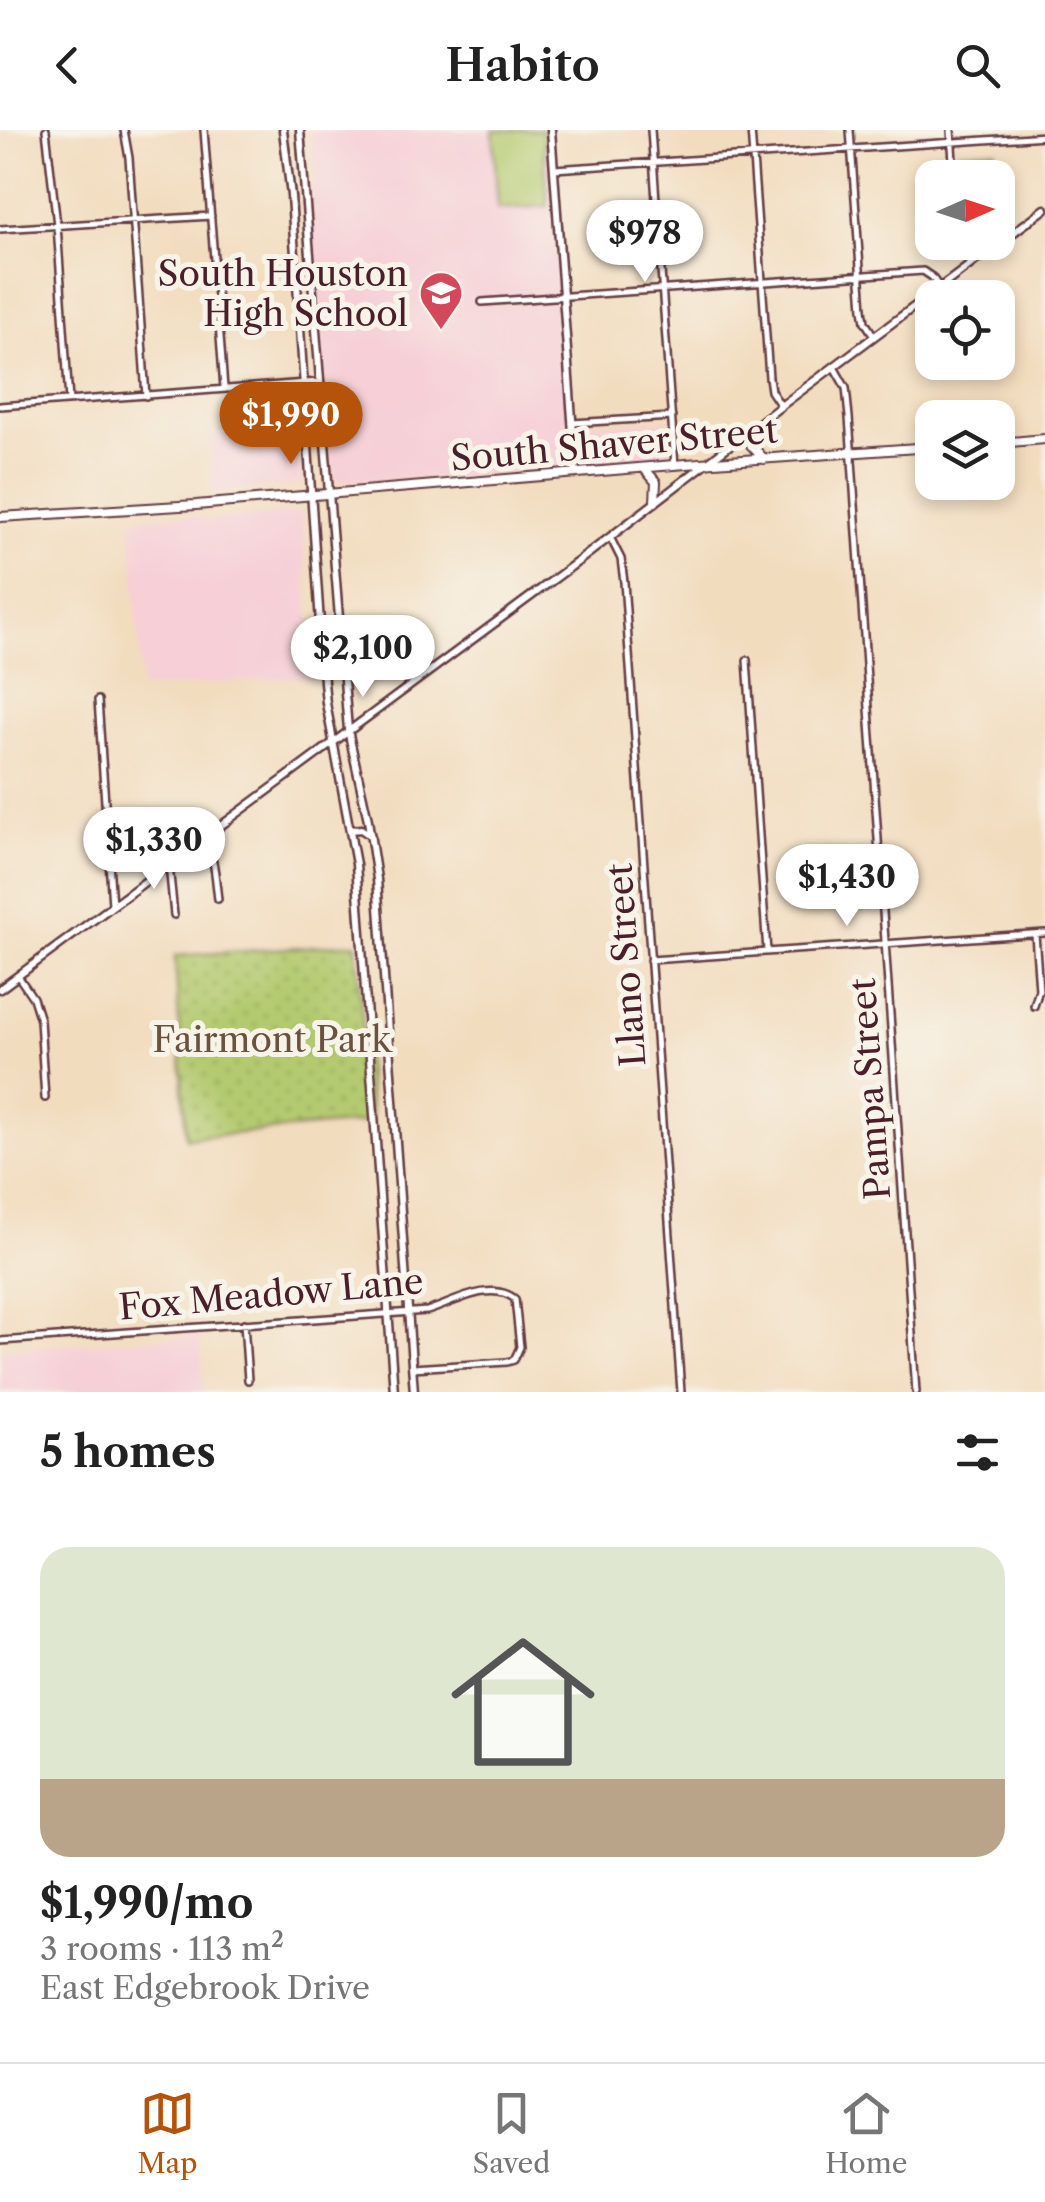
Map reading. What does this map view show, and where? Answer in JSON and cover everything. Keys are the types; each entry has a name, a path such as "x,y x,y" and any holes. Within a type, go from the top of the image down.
{"main road":[{"path":"284,130 325,693 359,901 394,1392"},
{"path":"300,130 348,730 372,836 377,879 414,1392"},
{"path":"551,130 576,474"},
{"path":"290,196 304,195"},
{"path":"949,280 1045,209"},
{"path":"296,288 311,287"},
{"path":"0,989 915,306"},
{"path":"305,418 316,432 323,434"},
{"path":"752,430 751,445 764,459"},
{"path":"1015,441 1045,439"},
{"name":"South Shaver Street","path":"0,518 915,448"},
{"path":"644,468 656,482 655,502"},
{"path":"350,830 365,830 372,836"}],"street":[{"path":"46,130 68,401"},
{"path":"124,130 146,396"},
{"path":"204,130 224,388"},
{"path":"651,130 675,466"},
{"path":"751,130 769,377 771,391 781,406"},
{"path":"850,130 860,276 866,322 874,336"},
{"path":"951,130 953,160"},
{"path":"554,169 1045,136"},
{"path":"0,228 211,216"},
{"path":"969,260 971,264"},
{"path":"482,302 923,272 934,280"},
{"name":"Pampa Street","path":"834,367 846,388 852,453 916,1392"},
{"path":"0,406 319,382"},
{"path":"572,423 672,417"},
{"name":"Llano Street","path":"610,537 620,559 624,582 681,1392"},
{"path":"747,660 766,952"},
{"path":"98,700 112,906"},
{"path":"203,840 214,861 218,898"},
{"path":"170,865 174,916"},
{"path":"650,960 1045,933"},
{"path":"1034,1006 1039,990 1035,934"},
{"path":"18,976 33,998 40,1020 45,1098"},
{"name":"Fox Meadow Lane","path":"0,1341 408,1313 434,1309 468,1294 503,1292 515,1299 520,1352 511,1361 412,1368"},
{"path":"244,1323 248,1380"}],"shaded area":[{"name":"South Houston High School","path":"311,130 548,130 559,291 556,295 493,300 494,304 557,300 560,303 573,469 444,478 337,482 333,479 308,189 315,188"},
{"path":"669,420 672,458 578,468 574,425"},
{"path":"299,424 300,484 212,492 209,431"},
{"path":"302,512 314,676 142,689 131,523 143,517 192,515 206,521"},
{"path":"200,1336 204,1392 0,1392 0,1350"}],"green space":[{"path":"493,130 543,130 548,206 498,209"},
{"path":"996,150 997,160 960,160 959,152"},
{"name":"Fairmont Park","path":"356,943 371,1122 186,1138 175,956"}],"place":[{"name":"South Houston High School","path":"441,331"}]}
